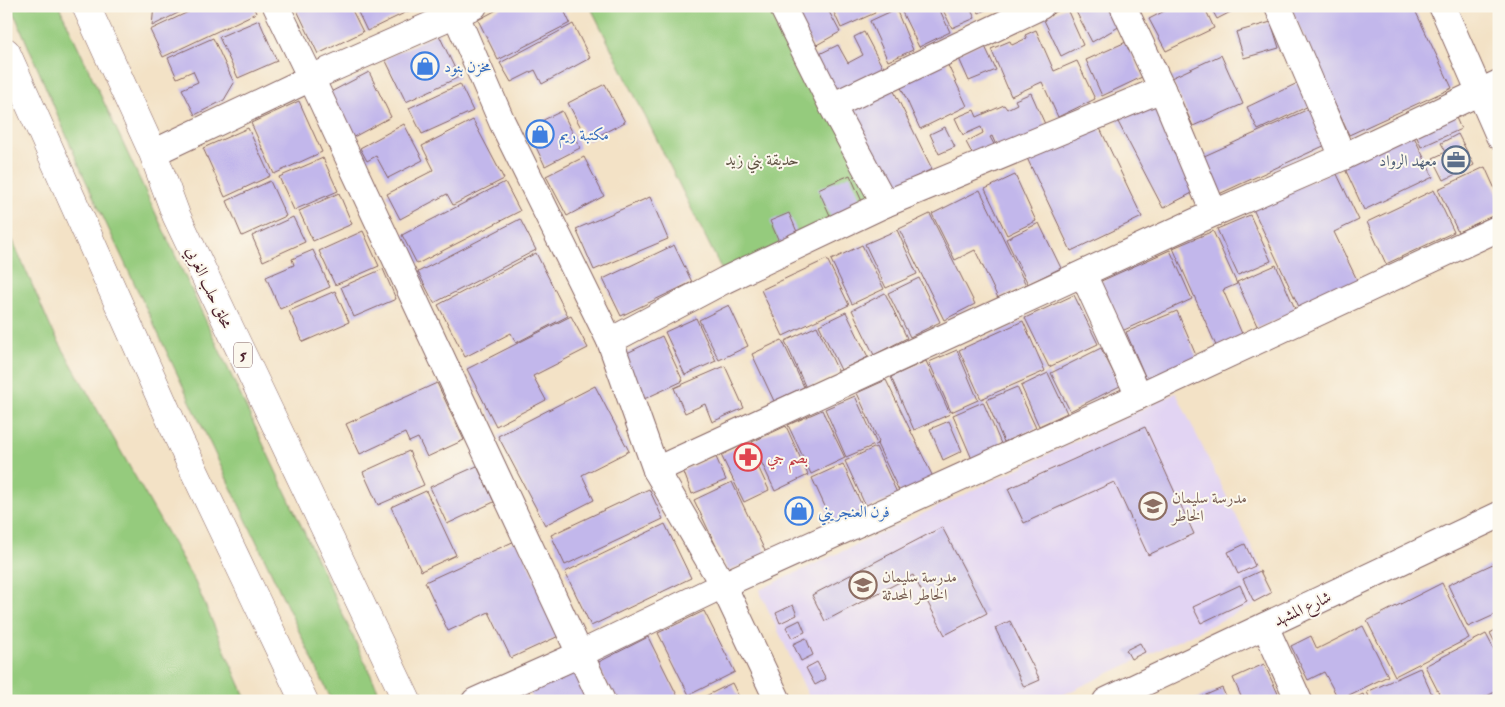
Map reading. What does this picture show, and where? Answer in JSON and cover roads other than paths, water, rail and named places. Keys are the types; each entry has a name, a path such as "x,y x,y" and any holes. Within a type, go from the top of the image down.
{"highway":[{"name":"محلق حلب الغربي","path":"86,6 153,153 176,215 407,701"},
{"path":"6,52 180,441 304,701"}],"street":[{"path":"276,6 602,701"},
{"path":"782,6 884,204"},
{"path":"832,106 1041,6"},
{"path":"1122,6 1162,89 1214,214"},
{"path":"1278,6 1343,157"},
{"path":"1442,6 1489,87 1499,136"},
{"path":"153,153 460,9 502,122 610,341 656,470 723,585 778,701"},
{"path":"656,470 1214,214 1343,157 1489,87"},
{"path":"610,341 725,280 884,204 1162,89"},
{"path":"475,701 580,654 723,585 1139,396 1499,228"},
{"path":"1084,274 1139,396"},
{"name":"شارع المشهد","path":"1106,701 1499,515"},
{"path":"1265,626 1299,701"}],"place":[{"name":"مخزن بنود","path":"425,66"},
{"name":"مكتبة ريم","path":"540,134"},
{"name":"معهد الرواد","path":"1456,160"},
{"name":"بصم جي","path":"748,457"},
{"name":"مدرسة سليمان الخاطر","path":"1153,506"},
{"name":"فرن العنجريني","path":"799,511"},
{"name":"مدرسة سليمان الخاطر المحدثة","path":"863,585"}],"park label":[{"name":"حديقة بني زيد","path":"762,159"}]}
